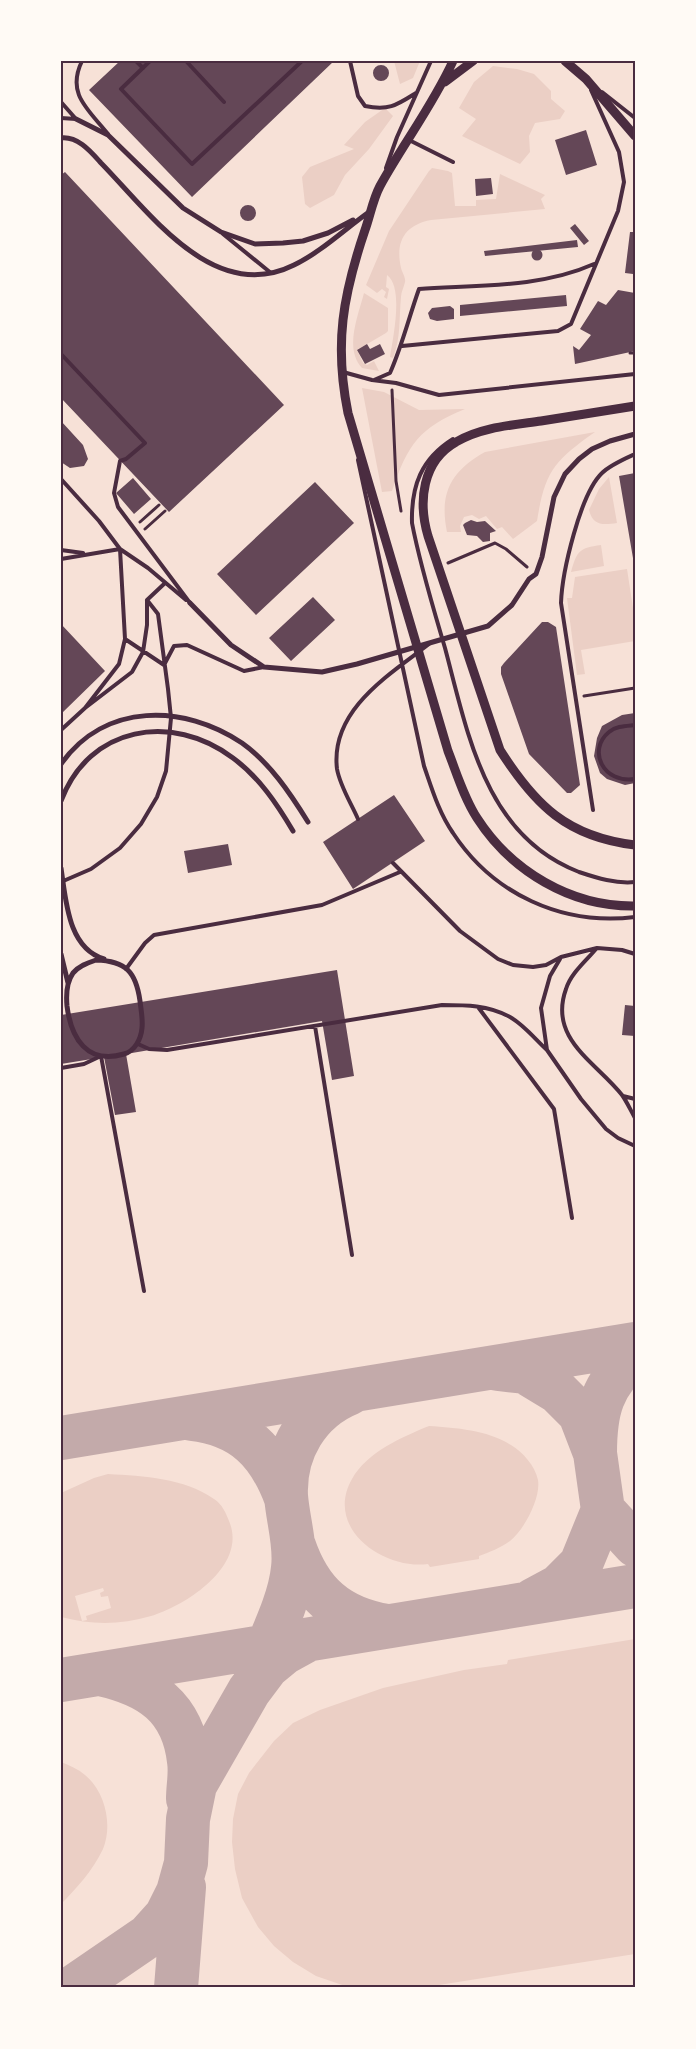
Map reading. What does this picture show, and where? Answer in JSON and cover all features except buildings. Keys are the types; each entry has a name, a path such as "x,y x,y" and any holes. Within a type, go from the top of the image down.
{"street":[{"path":"453,61 442,84 407,139 379,189 350,274 342,320 341,372 348,413 448,751 476,818 506,855 530,874 551,887 576,897 602,903 635,906"},
{"path":"442,84 473,61"},
{"path":"564,61 586,79 635,136"},
{"path":"76,119 108,135 183,208 221,232 255,244 303,241 328,233 372,210"},
{"path":"61,138 69,137 87,149 176,241 197,257 228,271 248,275 271,273 294,265 372,210"},
{"path":"635,406 497,428 456,442 443,451 428,473 423,492 422,507 424,522 439,570 500,750 527,790 547,810 566,824 611,842 635,845"},
{"path":"190,603 231,645 264,667 322,672 357,664 488,626 512,605 529,579 536,574 542,557 554,497 565,474 592,449 610,441 635,434"},
{"path":"61,764 69,753 85,738 106,725 131,717 154,714 181,717 220,730 243,744 268,766 293,798 308,822"},
{"path":"61,801 68,784 82,764 95,752 114,741 134,734 154,731 178,733 212,745 233,758 255,778 279,808 293,831"},
{"path":"61,868 70,918 79,941 94,956 110,961 133,974 138,986 142,1020 142,1031 138,1044 127,1054 112,1057 101,1056 87,1049 77,1040 71,1027 66,996 68,983 73,973 84,964 96,960 110,961"},
{"path":"61,954 68,983"}],"lane":[{"path":"82,61 76,74 76,94 108,135"},
{"path":"136,61 143,68"},
{"path":"150,61 121,89 192,164 302,61"},
{"path":"186,61 224,102"},
{"path":"350,61 358,96 365,106 379,109 396,106 417,92"},
{"path":"379,189 397,137 431,61"},
{"path":"586,79 635,118"},
{"path":"402,346 558,331 571,324 594,264 618,211 624,182 619,152 586,79"},
{"path":"61,102 76,119"},
{"path":"61,118 76,119"},
{"path":"407,139 453,162"},
{"path":"221,232 271,273"},
{"path":"372,380 390,373 402,346 410,313 419,289 551,279 574,273 594,264"},
{"path":"61,354 145,443 126,459 120,461 114,493 118,507 190,603"},
{"path":"341,372 439,394 635,374"},
{"path":"348,413 424,766 434,797 452,832 472,859 498,882 529,901 567,914 598,918 635,917"},
{"path":"497,428 454,438 432,455 421,471 414,489 411,506 412,523 428,586 475,755 486,783 505,815 532,844 567,867 591,876 612,881 635,882"},
{"path":"593,810 561,603 562,585 582,508 589,490 602,473 635,454"},
{"path":"61,478 100,521 120,549 148,568 164,584 190,603"},
{"path":"61,559 120,549"},
{"path":"85,708 119,664 125,639 120,549"},
{"path":"61,550 88,554"},
{"path":"61,730 85,708 132,672 143,652 147,600 164,584"},
{"path":"61,882 91,869 120,848 141,824 157,797 166,771 170,718 158,614 147,600"},
{"path":"125,639 164,665"},
{"path":"358,819 345,792 337,769 338,742 349,716 373,687 433,641"},
{"path":"164,665 174,646 187,645 244,671 264,667"},
{"path":"635,725 622,726 609,732 603,738 600,752 602,766 612,776 624,780 635,779"},
{"path":"393,862 400,872 460,931 498,959 513,965 533,967 546,965 561,957 598,948 622,950 635,954"},
{"path":"126,969 145,943 154,935 322,905 400,872"},
{"path":"598,948 575,973 566,989 563,1009 565,1025 569,1039 584,1058 623,1096 635,1118"},
{"path":"548,1050 541,1008 550,976 561,957"},
{"path":"138,1044 149,1049 167,1050 442,1005 478,1006 511,1018 548,1050 581,1100 606,1129 618,1138 635,1146"},
{"path":"478,1006 554,1109 572,1218"},
{"path":"315,1026 352,1255"},
{"path":"61,1068 84,1064 101,1056 144,1291"},
{"path":"623,1096 635,1099"}],"path":[{"path":"630,353 635,353"},
{"path":"134,528 159,505"},
{"path":"139,534 165,511"},
{"path":"495,543 506,549 536,574"},
{"path":"574,690 583,688 584,696 635,688"}],"shaded area":[{"path":"394,61 420,61 413,78 400,84"},
{"path":"493,66 517,69 534,74 551,91 551,99 565,111 560,119 535,123 529,136 530,152 520,164 462,136 476,119 459,108 474,82"},
{"path":"385,108 393,116 369,149 345,175 334,195 310,208 305,204 302,177 310,167 354,149 344,145 365,122"},
{"path":"432,168 452,173 455,206 476,206 476,200 496,199 500,174 545,195 541,199 545,209 431,220 422,222 408,230 401,242 400,250 401,268 405,280 401,295 397,343 393,358 390,357 395,326 396,301 392,281 387,275 386,287 389,289 387,299 384,297 386,292 382,289 377,293 366,285 389,231"},
{"path":"364,293 388,308 388,331 357,350 363,363 367,365 374,361 379,371 362,368 354,352 354,332"},
{"path":"362,388 384,392 419,410 465,409 436,423 417,440 404,461 392,491 382,492"},
{"path":"595,432 570,451 554,469 544,490 537,521 513,539 502,527 497,529 486,516 479,519 472,515 464,517 460,526 461,532 447,532 445,506 450,484 456,475 473,459 485,452"},
{"path":"609,477 617,523 603,524 593,519 589,510 599,489"},
{"path":"601,545 604,566 571,572 577,555 583,549"},
{"path":"627,569 635,621 635,641 581,650 585,674 577,675 567,598 572,598 575,577"},
{"path":"429,1426 472,1431 502,1440 524,1455 538,1480 537,1496 521,1529 510,1541 495,1550 479,1556 479,1559 430,1567 428,1564 411,1564 393,1560 377,1553 363,1542 352,1529 346,1514 345,1497 352,1479 359,1469 386,1446"},
{"path":"108,1474 177,1482 202,1492 219,1503 229,1521 233,1537 230,1553 211,1581 197,1593 165,1611 128,1621 95,1623 83,1621 87,1620 86,1616 111,1608 108,1596 101,1597 100,1593 104,1591 103,1588 75,1596 82,1621 61,1617 61,1493 94,1478"},
{"path":"635,1639 635,1954 420,1988 351,1988 316,1976 293,1962 274,1946 258,1927 242,1898 235,1869 232,1842 233,1819 238,1794 249,1773 274,1741 293,1723 320,1710 383,1688 464,1670 507,1664 508,1660"},
{"path":"61,1762 82,1773 98,1790 105,1809 107,1830 103,1849 90,1871 61,1904"}],"taxiway":[{"path":"61,1438 635,1344"},
{"path":"595,1453 597,1423 603,1399 615,1377 635,1355"},
{"path":"498,1369 525,1372 558,1392 580,1414 595,1453 603,1510 635,1545"},
{"path":"258,1669 279,1620 288,1593 293,1568 293,1541 286,1496 286,1479 289,1463 294,1448 311,1421 335,1400 350,1393"},
{"path":"192,1419 226,1427 252,1444 271,1467 286,1498"},
{"path":"533,1600 559,1586 581,1564 603,1510"},
{"path":"294,1546 308,1577 328,1601 354,1617 387,1626"},
{"path":"61,1680 635,1586"},
{"path":"72,1988 148,1936 166,1916 178,1892 186,1863 188,1819 195,1785 249,1691 267,1667 284,1653 304,1642"},
{"path":"100,1674 118,1679 149,1692 161,1701 171,1713 180,1726 186,1742 190,1766 188,1799"},
{"path":"176,1988 184,1887"}]}
